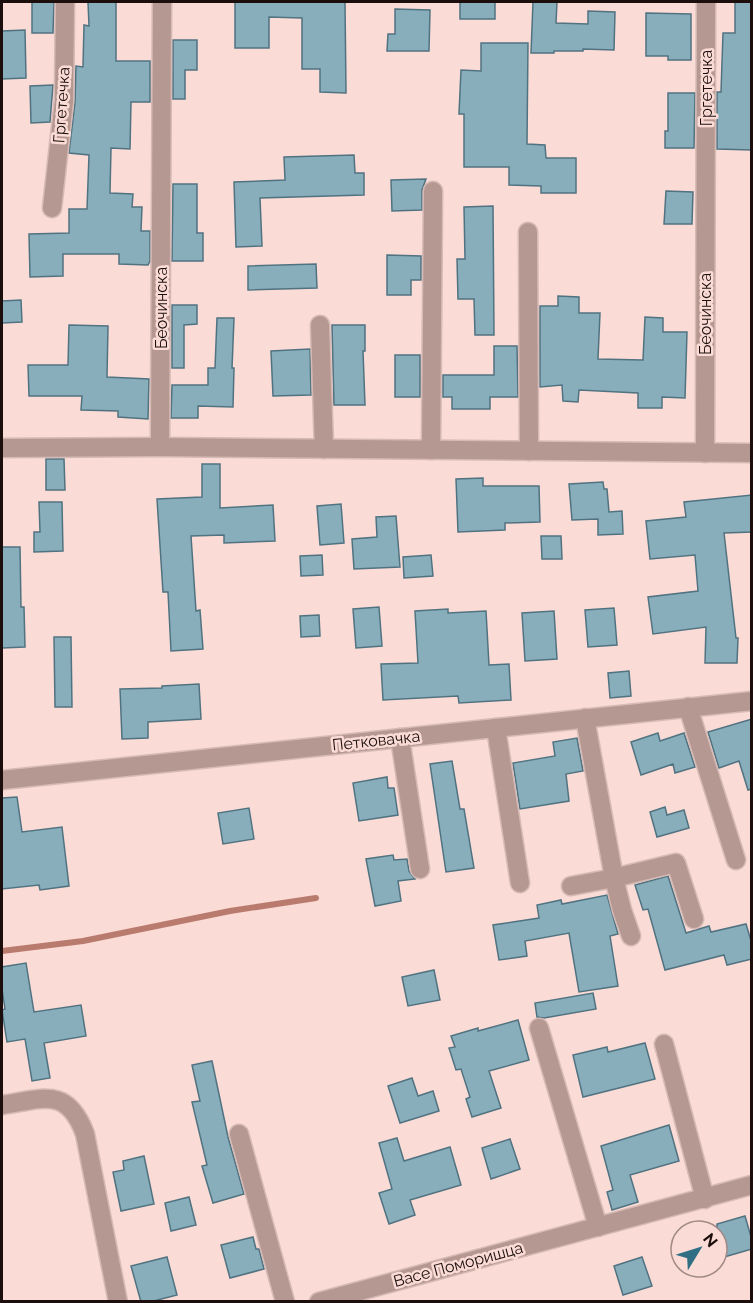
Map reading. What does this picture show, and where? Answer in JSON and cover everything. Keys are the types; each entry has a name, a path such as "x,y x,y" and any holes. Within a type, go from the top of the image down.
{"street":[{"name":"Гргетечка","path":"52,208 64,100 65,2"},
{"name":"Беочинска","path":"160,447 162,2"},
{"name":"Гргетечка","path":"706,2 706,174"},
{"name":"Беочинска","path":"705,453 706,174"},
{"path":"431,450 434,191"},
{"path":"528,232 529,451"},
{"path":"320,325 324,449"},
{"path":"2,448 160,447 752,453"},
{"name":"Петковачка","path":"2,780 752,701"},
{"path":"688,707 736,860"},
{"path":"585,718 614,878 631,936"},
{"path":"496,728 520,883"},
{"path":"400,738 420,869"},
{"path":"571,886 676,862 694,919"},
{"path":"539,1028 598,1227"},
{"path":"664,1044 705,1199"},
{"path":"2,1105 47,1098 71,1108 80,1120 85,1134 118,1302"},
{"path":"239,1134 285,1302"},
{"name":"Васе Поморишца","path":"319,1302 752,1185"}],"building":[{"path":"32,2 54,2 53,33 32,33"},
{"path":"88,2 116,2 116,61 150,61 150,102 131,102 130,149 111,148 110,193 133,194 132,207 142,207 141,231 150,231 150,261 148,265 119,264 119,254 63,254 63,276 30,277 29,234 69,233 69,209 87,209 89,155 69,153 75,102 76,66 83,67 84,25 89,26"},
{"path":"235,2 345,2 346,93 320,92 320,69 302,69 302,18 269,17 269,48 235,48"},
{"path":"460,2 495,2 495,19 460,19"},
{"path":"533,2 557,2 556,23 588,24 588,11 615,12 614,50 583,49 583,51 531,53"},
{"path":"735,2 752,2 752,150 717,149 717,92 721,92 723,33 735,33"},
{"path":"395,9 430,10 429,51 387,51 388,34 395,34"},
{"path":"646,13 691,14 691,60 668,60 668,56 646,56"},
{"path":"25,30 26,78 2,79 2,31"},
{"path":"173,40 197,40 197,70 185,70 185,99 173,99"},
{"path":"481,43 528,43 527,144 545,145 546,158 576,158 576,193 541,193 541,186 509,185 509,167 464,167 464,114 459,114 461,70 481,71"},
{"path":"53,85 50,122 31,123 30,86"},
{"path":"668,93 695,93 694,148 665,148 665,131 668,131"},
{"path":"354,155 355,173 364,173 364,195 260,198 262,246 236,247 234,182 285,180 284,157"},
{"path":"426,179 422,190 422,210 392,211 391,180"},
{"path":"173,184 197,184 197,233 203,233 203,261 172,261"},
{"path":"666,191 693,192 692,224 664,224"},
{"path":"493,206 494,335 475,335 474,299 458,299 457,259 465,259 464,207"},
{"path":"387,255 421,256 421,280 411,280 411,295 387,295"},
{"path":"316,264 317,288 248,290 248,266"},
{"path":"558,296 579,297 579,313 600,313 598,359 643,360 645,317 663,318 663,332 687,332 685,398 662,397 662,408 638,408 638,393 579,390 578,402 563,401 562,385 540,387 540,306 558,306"},
{"path":"21,300 22,322 2,323 2,301"},
{"path":"172,305 197,305 197,324 184,325 184,368 172,368"},
{"path":"217,318 234,318 233,407 198,406 198,418 171,418 172,385 208,385 208,368 215,368"},
{"path":"69,325 108,326 107,377 149,379 148,419 118,417 118,411 81,410 82,396 29,396 28,365 68,365"},
{"path":"332,325 365,325 365,351 363,351 365,405 334,405"},
{"path":"494,346 517,346 518,397 490,397 490,409 452,409 452,397 443,397 443,375 494,375"},
{"path":"310,349 311,395 273,396 271,351"},
{"path":"395,355 420,355 420,397 395,397"},
{"path":"46,459 64,459 65,490 46,490"},
{"path":"202,464 220,464 220,508 273,505 275,541 224,543 224,535 191,536 196,611 200,610 203,649 171,651 168,592 163,592 157,499 202,497"},
{"path":"483,478 483,486 539,486 540,522 505,523 505,530 458,532 456,479"},
{"path":"603,482 604,489 607,489 609,512 622,511 623,534 598,535 598,519 572,520 569,484"},
{"path":"752,495 752,532 724,533 736,638 738,638 737,663 705,663 706,627 653,634 648,597 698,591 695,555 650,559 646,521 686,517 684,502"},
{"path":"39,502 62,502 63,551 34,552 34,532 40,532"},
{"path":"341,504 344,543 320,545 317,506"},
{"path":"396,516 400,567 354,569 352,539 377,537 376,517"},
{"path":"541,536 561,536 562,559 542,559"},
{"path":"2,547 20,547 21,607 24,607 25,647 2,648"},
{"path":"322,555 323,575 301,576 300,556"},
{"path":"431,555 433,576 404,578 403,557"},
{"path":"379,607 382,646 356,648 353,609"},
{"path":"614,608 617,645 588,647 585,610"},
{"path":"448,609 448,613 486,611 489,665 509,664 511,700 459,703 458,696 383,700 381,664 418,663 415,611"},
{"path":"554,611 557,659 525,661 522,613"},
{"path":"319,615 320,636 301,637 300,616"},
{"path":"54,637 71,637 72,707 55,707"},
{"path":"629,671 631,696 610,698 608,673"},
{"path":"199,684 201,719 148,722 148,738 122,739 120,689"},
{"path":"752,719 752,789 748,790 739,761 719,768 708,732"},
{"path":"658,733 660,741 684,733 695,767 675,773 673,764 641,775 631,742"},
{"path":"577,738 583,771 566,774 569,801 520,809 513,763 555,756 553,742"},
{"path":"452,761 460,809 464,809 474,868 446,872 430,764"},
{"path":"387,777 388,788 394,788 398,815 359,821 353,783"},
{"path":"17,797 22,832 62,827 69,886 40,890 39,885 2,889 2,798"},
{"path":"665,807 667,815 684,810 689,828 657,837 650,812"},
{"path":"249,808 254,839 223,844 218,813"},
{"path":"393,855 394,860 407,859 409,871 415,879 398,881 401,901 375,906 366,859"},
{"path":"668,876 686,933 709,926 711,932 746,924 752,944 752,959 727,965 724,955 665,970 648,909 643,910 635,885"},
{"path":"607,895 618,934 610,936 618,986 579,992 569,933 525,941 527,956 499,960 493,925 539,918 537,905 561,900 562,904"},
{"path":"26,963 34,1012 81,1005 86,1036 44,1043 50,1078 32,1081 25,1039 7,1042 2,1010 5,1009 2,967"},
{"path":"434,970 440,1000 408,1006 402,977"},
{"path":"593,993 596,1009 544,1018 537,1017 535,1003"},
{"path":"518,1020 529,1060 489,1071 501,1108 472,1117 466,1099 470,1097 461,1069 456,1070 449,1048 455,1047 451,1036"},
{"path":"645,1043 655,1079 583,1097 573,1055 607,1047 608,1052"},
{"path":"212,1061 228,1137 244,1194 213,1203 202,1166 207,1165 192,1102 200,1101 192,1065"},
{"path":"412,1078 418,1096 433,1091 439,1111 400,1123 388,1086"},
{"path":"669,1125 679,1161 630,1175 638,1202 612,1210 607,1192 613,1190 601,1146"},
{"path":"397,1138 404,1161 450,1147 461,1185 410,1200 415,1215 389,1224 379,1193 392,1189 379,1143"},
{"path":"510,1139 520,1169 491,1179 482,1148"},
{"path":"144,1156 154,1204 121,1211 113,1172 124,1170 123,1161"},
{"path":"189,1197 196,1225 171,1231 165,1203"},
{"path":"745,1216 752,1240 752,1249 729,1256 729,1221"},
{"path":"253,1237 264,1269 230,1278 221,1245"},
{"path":"167,1257 177,1295 141,1302 131,1266"},
{"path":"642,1257 652,1286 623,1295 614,1266"}],"waterway":[{"path":"2,951 83,941 230,911 316,898"}]}
